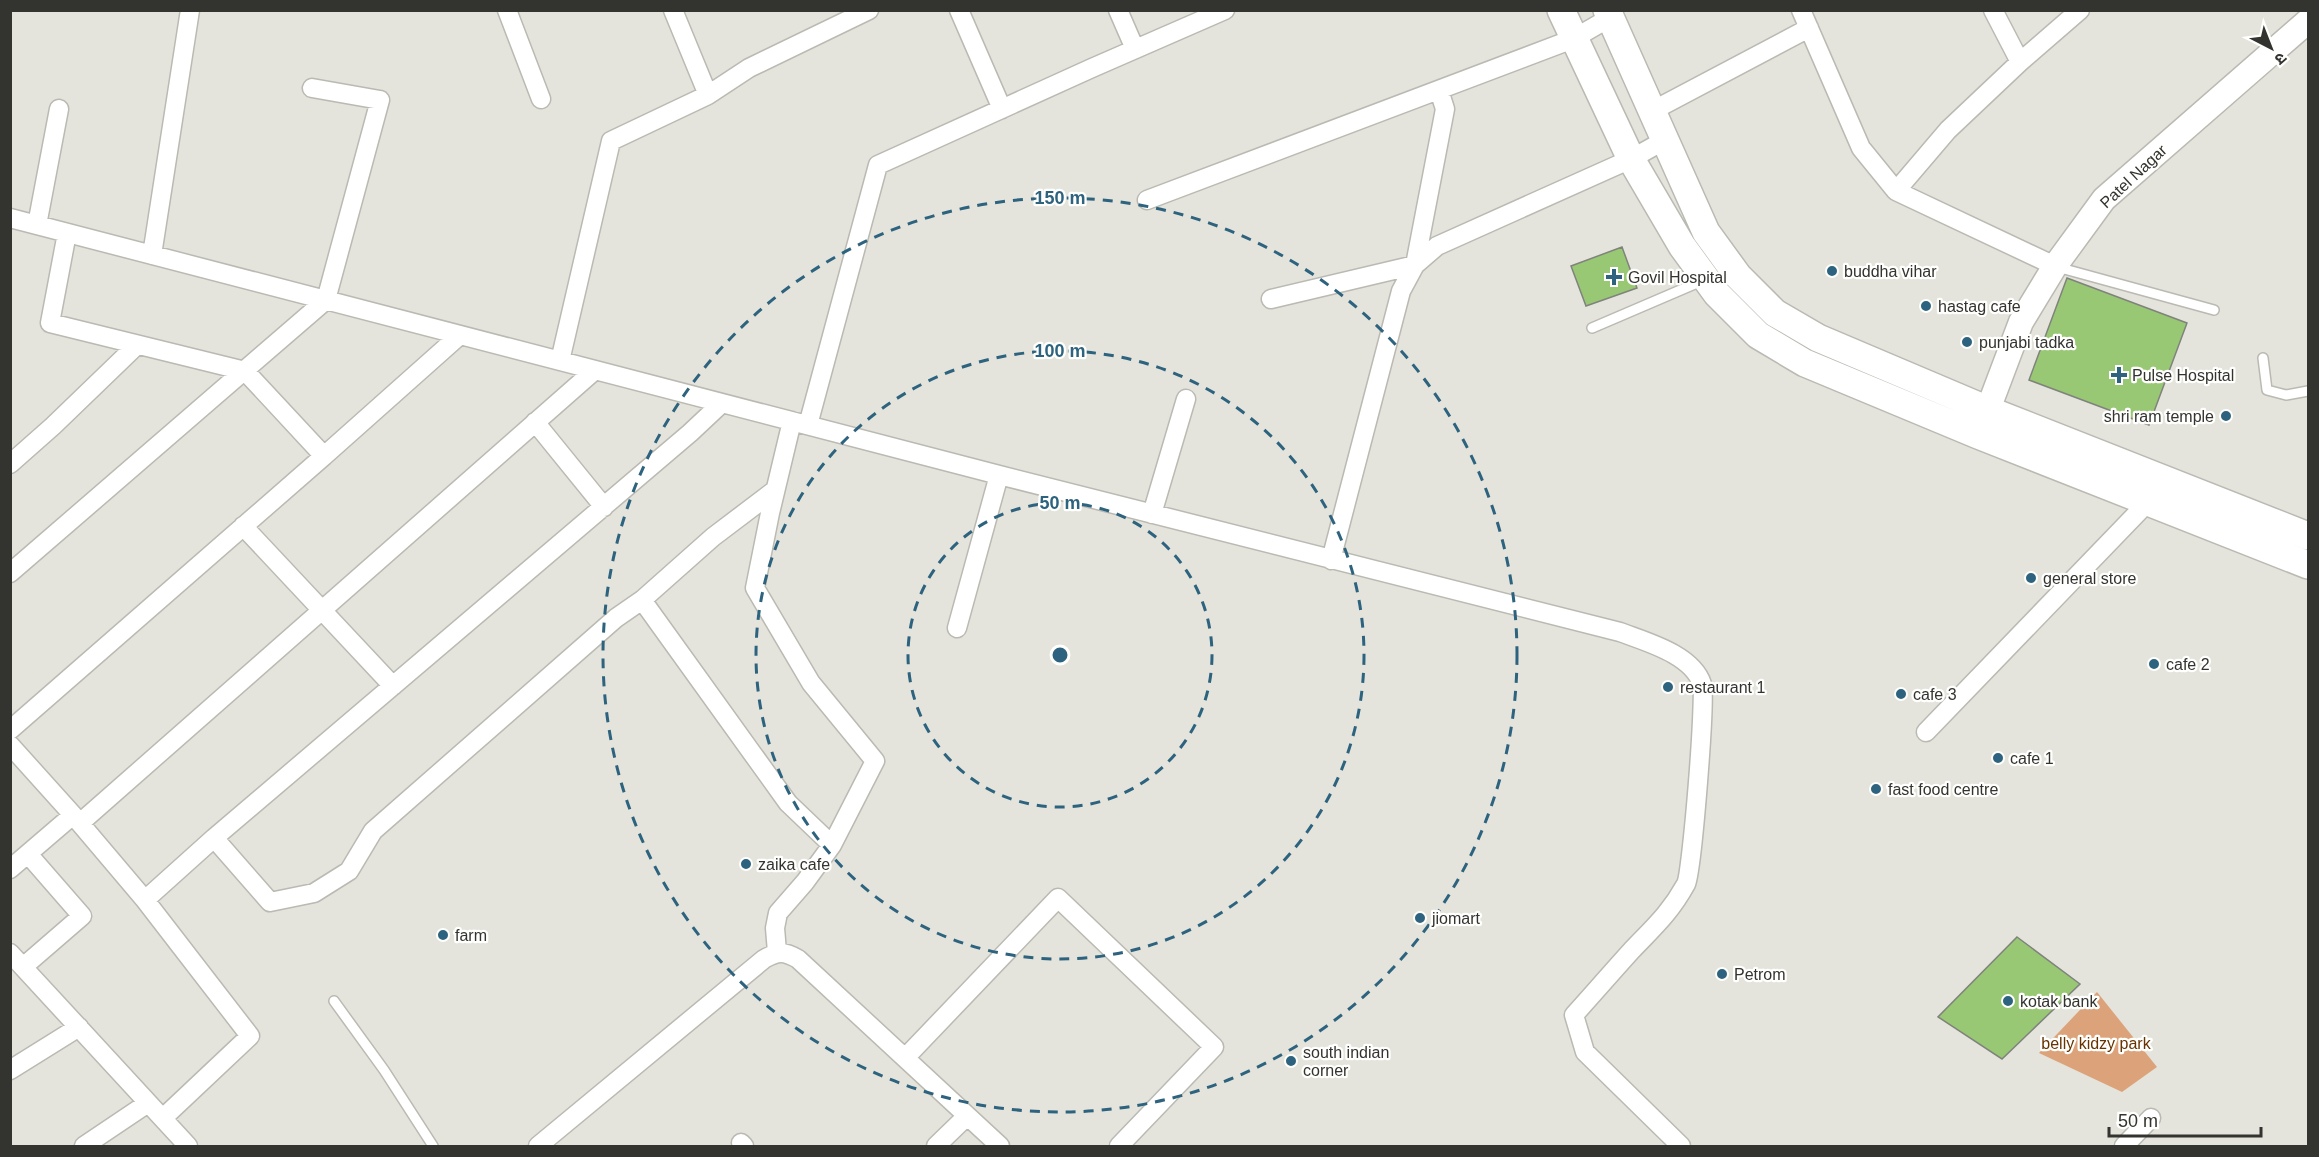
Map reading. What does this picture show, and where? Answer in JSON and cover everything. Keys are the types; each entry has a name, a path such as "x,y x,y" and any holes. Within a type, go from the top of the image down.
{"main road":[{"path":"1561,10 1631,159 1682,246 1718,294 1758,335 1805,363 1977,435 2308,565"},
{"path":"1609,14 1706,232 1738,276 1775,313 1818,339 1988,410 2308,536"}],"street":[{"path":"152,255 190,10"},
{"path":"507,10 541,99"},
{"path":"673,10 708,95"},
{"path":"560,361 610,141 708,95 749,68 869,10"},
{"path":"959,10 1002,109"},
{"path":"1118,10 1135,49"},
{"path":"777,952 775,927 778,913 805,882 831,846 875,762 811,683 755,588 775,490 800,423 878,165 1226,10"},
{"path":"1801,10 1861,148 1896,191 2055,266"},
{"path":"1993,10 2020,62"},
{"path":"1896,191 1948,130 2020,62 2080,10"},
{"path":"1147,200 1573,39 1609,14"},
{"name":"Patel Nagar","path":"1977,435 2021,322 2055,266 2104,199 2308,21"},
{"path":"1652,111 1809,28"},
{"path":"10,573 326,300 380,100 312,88"},
{"path":"1331,560 1401,291 1415,265 1445,109 1439,90"},
{"path":"38,225 58,109"},
{"path":"1271,299 1415,265 1437,246 1631,159 1665,140"},
{"path":"10,218 999,475 1620,632 1679,656 1691,667 1702,684 1703,724 1688,880 1667,914 1574,1015 1585,1052 1681,1146"},
{"path":"67,233 50,323 245,371 324,456"},
{"path":"10,730 460,335"},
{"path":"10,464 137,345"},
{"path":"10,869 76,819 322,610 595,370"},
{"path":"1152,514 1186,399"},
{"path":"145,900 214,838 604,507 722,403"},
{"path":"535,422 604,507"},
{"path":"957,628 999,475"},
{"path":"214,838 270,902 314,893 349,871 373,831 616,618 642,600 713,537 775,490"},
{"path":"1926,732 2148,502"},
{"path":"243,526 393,686"},
{"path":"642,600 788,803 831,846"},
{"path":"10,745 145,900 250,1036 163,1118"},
{"path":"23,967 82,916 28,854"},
{"path":"905,1059 1058,898 1214,1047 1119,1146"},
{"path":"538,1146 764,959 777,952 788,953 798,959 1000,1146"},
{"path":"10,953 188,1146"},
{"path":"10,1070 78,1027"},
{"path":"84,1146 148,1103"},
{"path":"936,1146 967,1116"},
{"path":"2124,1146 2151,1118"}],"lane":[{"path":"2055,266 2214,310"},
{"path":"1592,328 1707,279"},
{"path":"2263,358 2267,390 2286,395 2308,391"},
{"path":"334,1001 384,1070 433,1146"}],"green space":[{"name":"belly kidzy park","path":"2097,992 2157,1067 2122,1092 2039,1053"}],"building":[{"path":"1622,247 1637,288 1586,306 1571,266"},
{"path":"2067,278 2187,323 2149,425 2029,380"},
{"name":"kotak bank","path":"2017,937 2080,984 2002,1059 1938,1017"}],"place":[{"name":"buddha vihar","path":"1832,271"},
{"name":"Govil Hospital","path":"1614,277"},
{"name":"hastag cafe","path":"1926,306"},
{"name":"punjabi tadka","path":"1967,342"},
{"name":"Pulse Hospital","path":"2119,375"},
{"name":"shri ram temple","path":"2226,416"},
{"name":"general store","path":"2031,578"},
{"name":"cafe 2","path":"2154,664"},
{"name":"restaurant 1","path":"1668,687"},
{"name":"cafe 3","path":"1901,694"},
{"name":"cafe 1","path":"1998,758"},
{"name":"fast food centre","path":"1876,789"},
{"name":"zaika cafe","path":"746,864"},
{"name":"jiomart","path":"1420,918"},
{"name":"farm","path":"443,935"},
{"name":"Petrom","path":"1722,974"},
{"name":"kotak bank","path":"2008,1001"},
{"name":"south indian corner","path":"1291,1061"}]}
